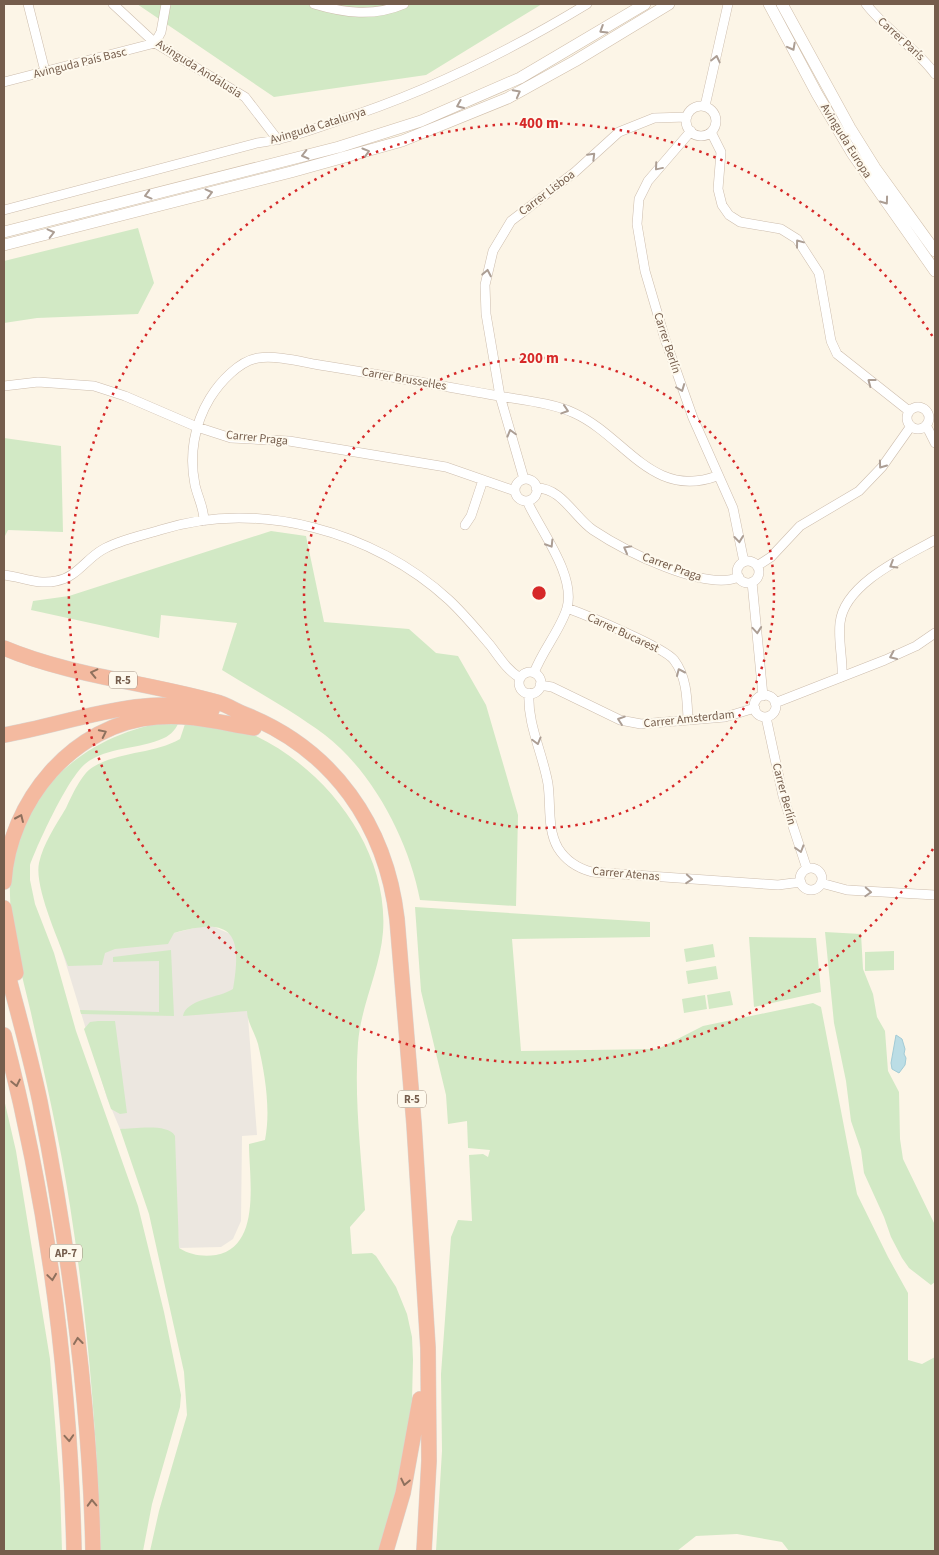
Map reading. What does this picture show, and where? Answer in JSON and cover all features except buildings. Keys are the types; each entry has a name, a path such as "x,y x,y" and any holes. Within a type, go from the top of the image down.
{"highway":[{"name":"R-5","path":"4,648 38,660 230,706 277,729 302,744 336,778 355,802 372,830 392,886 399,939 425,1290 429,1461 424,1551"},
{"name":"R-5","path":"4,728 105,706 150,700 181,701 242,713"},
{"path":"4,735 112,710 164,704 217,712 239,719 297,752 318,768 334,786 364,829 386,887 392,925 415,1268 420,1399 420,1476 415,1551"},
{"path":"4,882 11,841 27,804 54,768 91,740 119,726 155,717 208,719 254,728"},
{"path":"4,908 56,1161 66,1220 71,1276"},
{"name":"AP-7","path":"4,959 39,1101 71,1276 84,1393 92,1499 93,1551"},
{"name":"AP-7","path":"4,1035 28,1137 53,1281 68,1426 74,1551"},
{"path":"386,1551 403,1493 420,1399"}],"main road":[{"path":"4,232 339,147 421,120 520,78 645,4"},
{"path":"4,245 291,172 409,138 508,98 575,61 669,4"},
{"name":"Avinguda Europa","path":"769,4 817,94 852,153 935,271"},
{"name":"Avinguda Europa","path":"782,4 846,122 875,168 935,251"}],"street":[{"path":"28,4 45,72"},
{"name":"Avinguda Andalusia","path":"113,4 155,43 245,97 278,140"},
{"path":"155,43 161,32 166,4"},
{"path":"314,4 367,14 384,11 404,4"},
{"name":"Avinguda Catalunya","path":"4,210 257,143 278,140 392,104 531,38 587,4"},
{"path":"705,106 728,4"},
{"name":"Carrer París","path":"866,4 881,23 920,54 935,74"},
{"name":"Avinguda País Basc","path":"4,82 155,43"},
{"path":"705,106 712,110 716,119 711,132 702,136 691,131 687,125 687,117 694,108 705,106"},
{"name":"Carrer Lisboa","path":"524,479 500,396 485,292 489,262 504,230 526,207 575,172 619,132 631,125 654,118 687,117"},
{"name":"Carrer Berlín","path":"691,131 655,171 645,187 638,207 637,224 645,271 665,339 693,418 735,516 744,562"},
{"path":"711,132 721,152 718,189 725,210 740,222 781,229 797,240 819,273 831,341 836,354 909,411"},
{"name":"Carrer Brussel·les","path":"204,521 204,509 196,487 192,464 197,426 210,398 220,384 240,365 259,358 361,372 555,406 574,413 597,427 642,464 674,480 694,482 717,476"},
{"name":"Carrer Praga","path":"4,386 38,382 94,386 132,398 197,426 231,438 289,441 446,467 515,490"},
{"path":"918,407 924,409 929,418 926,425 920,428 911,426 907,419 909,411 918,407"},
{"path":"926,425 935,443"},
{"path":"757,566 771,557 800,526 859,491 882,467 911,426"},
{"path":"528,501 534,497 536,488 531,481 524,479 518,482 515,490 518,498 528,501 563,570 568,595 567,608 534,673"},
{"path":"465,525 471,516 483,480"},
{"name":"Carrer Praga","path":"536,488 542,488 557,495 592,530 651,562 713,581 739,577"},
{"path":"4,575 38,582 60,580 77,571 108,546 163,529 204,521 253,519 300,524 323,529 373,549 419,576 449,600 484,638 506,668 520,678 521,689 529,694 536,691 540,685 539,678 534,673 527,672 520,678"},
{"path":"842,677 840,622 845,605 853,593 935,540"},
{"path":"751,561 757,566 758,576 752,582 743,581 739,577 738,570 744,562 751,561"},
{"path":"752,582 763,696"},
{"name":"Carrer Bucarest","path":"567,608 668,654 680,669 684,681 688,719"},
{"path":"775,704 916,646 935,633"},
{"name":"Carrer Amsterdam","path":"540,685 552,687 608,715 629,723 641,724 733,716 755,708"},
{"name":"Carrer Atenas","path":"529,694 529,707 548,785 554,839 570,862 580,869 592,872 778,885 801,882"},
{"path":"763,696 771,697 775,704 774,712 766,717 758,714 755,708 756,702 763,696"},
{"name":"Carrer Berlín","path":"766,717 784,796 807,869"},
{"path":"807,869 818,871 822,877 821,883 815,889 808,890 801,882 801,876 807,869"},
{"path":"821,883 847,890 935,895"}],"shaded area":[{"path":"212,926 269,951 245,978 257,1135 242,1136 241,1221 233,1239 221,1247 179,1248 178,1229 131,1129 120,1129 107,1098 59,941 174,933 198,927"}],"green space":[{"path":"137,4 542,4 426,75 274,97"},
{"path":"138,228 154,283 138,314 37,318 4,323 4,261"},
{"path":"4,438 61,446 63,532 8,530 4,538"},
{"path":"271,531 306,536 324,622 409,629 436,653 458,656 486,705 518,815 516,906 420,900 415,877 398,832 386,809 359,768 342,750 313,726 222,670 237,623 161,615 159,638 31,610 33,601 69,596"},
{"path":"179,721 173,731 164,738 144,745 103,754 85,764 78,771 62,796 30,865 30,880 35,904 54,953 76,1031 138,1206 164,1312 181,1395 180,1407 152,1504 143,1551 101,1551 91,1378 82,1292 57,1133 17,955 11,916 10,876 13,856 22,828 35,803 53,781 74,762 97,746 123,734 150,725"},
{"path":"186,721 221,726 256,736 282,751 307,769 329,791 348,816 364,843 376,872 382,901 383,932 358,1043 357,1105 365,1210 350,1227 352,1254 372,1253 376,1256 396,1287 407,1314 412,1337 413,1360 412,1400 405,1466 381,1551 150,1551 159,1511 187,1415 184,1372 149,1214 120,1129 158,1128 165,1129 175,1136 179,1248 192,1254 206,1256 216,1255 231,1249 241,1239 247,1225 250,1209 249,1144 265,1140 267,1104 263,1067 258,1044 248,1019 247,1011 183,1016 185,1010 196,1002 233,989 236,954 234,942 229,933 220,928 193,928 174,933 168,944 115,949 105,953 102,965 68,966 48,914 38,873 41,856 47,842 77,786 89,770 114,758 170,744 180,739"},
{"path":"415,907 650,922 650,937 512,939 521,1051 658,1049 703,1026 813,1003 821,1007 857,1194 908,1293 908,1360 922,1364 935,1357 935,1551 789,1551 782,1542 737,1534 696,1536 677,1551 436,1551 442,1451 441,1374 451,1237 458,1220 472,1221 469,1155 483,1154 488,1157 490,1150 468,1148 467,1121 448,1124 446,1095 421,991"},
{"path":"825,932 861,934 863,969 873,994 877,1017 885,1031 888,1071 899,1092 900,1139 903,1159 935,1225 935,1282 931,1285 909,1268 902,1258 864,1173 861,1150 851,1121 846,1081 834,1023"},
{"path":"749,937 816,938 821,992 754,1007"},
{"path":"713,944 715,957 686,962 684,949"},
{"path":"171,950 174,1016 81,1014 80,1010 159,1012 159,961 113,962 113,957"},
{"path":"894,951 894,970 865,971 865,952"},
{"path":"716,966 718,979 688,984 686,971"},
{"path":"730,991 733,1005 709,1009 707,995"},
{"path":"705,995 707,1009 684,1013 682,999"},
{"path":"115,1021 127,1113 120,1114 111,1109 84,1029 90,1022"},
{"path":"4,1099 16,1151 50,1359 60,1486 62,1551 4,1551"}],"water":[{"path":"896,1035 902,1039 906,1058 905,1065 899,1073 892,1069 891,1063"}]}
